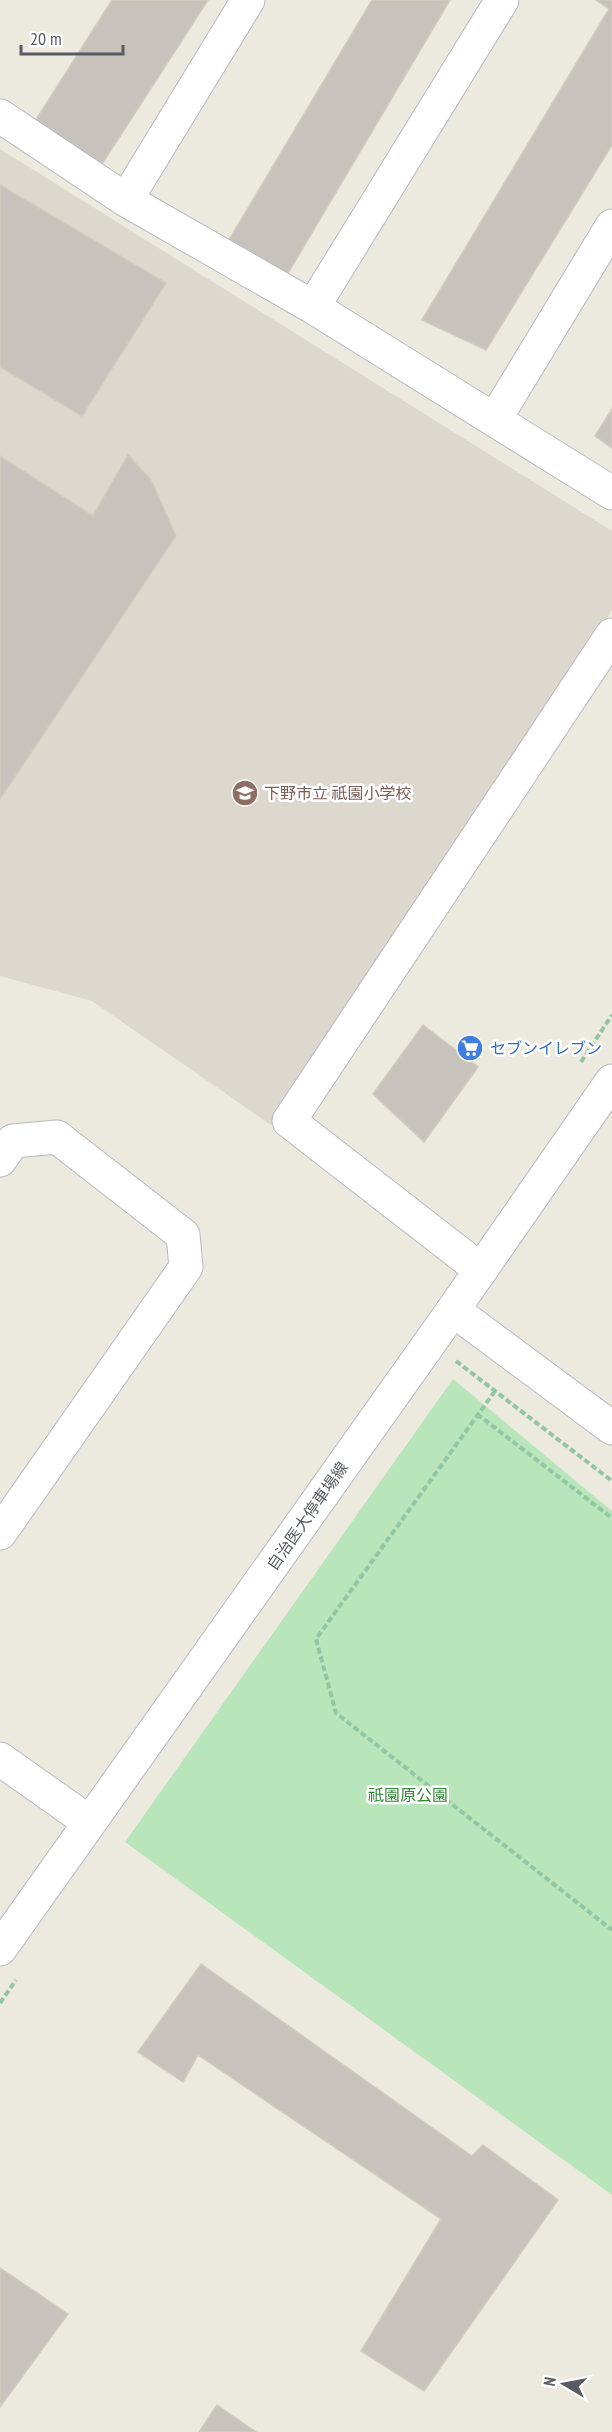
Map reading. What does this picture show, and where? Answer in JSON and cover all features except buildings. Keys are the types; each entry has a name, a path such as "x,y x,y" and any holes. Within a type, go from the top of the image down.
{"street":[{"path":"126,200 248,0"},
{"path":"313,307 502,0"},
{"path":"0,116 126,200 313,307 612,493"},
{"path":"495,419 612,226"},
{"path":"481,1270 289,1120 612,635"},
{"name":"自治医大停車場線","path":"0,1949 453,1310 612,1081"},
{"path":"0,1160 13,1141 57,1137 183,1235 186,1267 0,1533"},
{"path":"453,1310 612,1428"},
{"path":"0,1759 89,1822"}],"path":[{"path":"453,1359 612,1481"},
{"path":"495,1391 316,1639 336,1713 612,1930"},
{"path":"477,1414 612,1518"}],"shaded area":[{"name":"下野市立 祇園小学校","path":"0,149 612,531 612,610 271,1125 92,1001 0,976"}],"green space":[{"name":"祇園原公園","path":"453,1379 612,1511 612,2195 125,1842"}],"place":[{"name":"下野市立 祇園小学校","path":"245,793"},
{"name":"セブンイレブン","path":"470,1048"}]}
